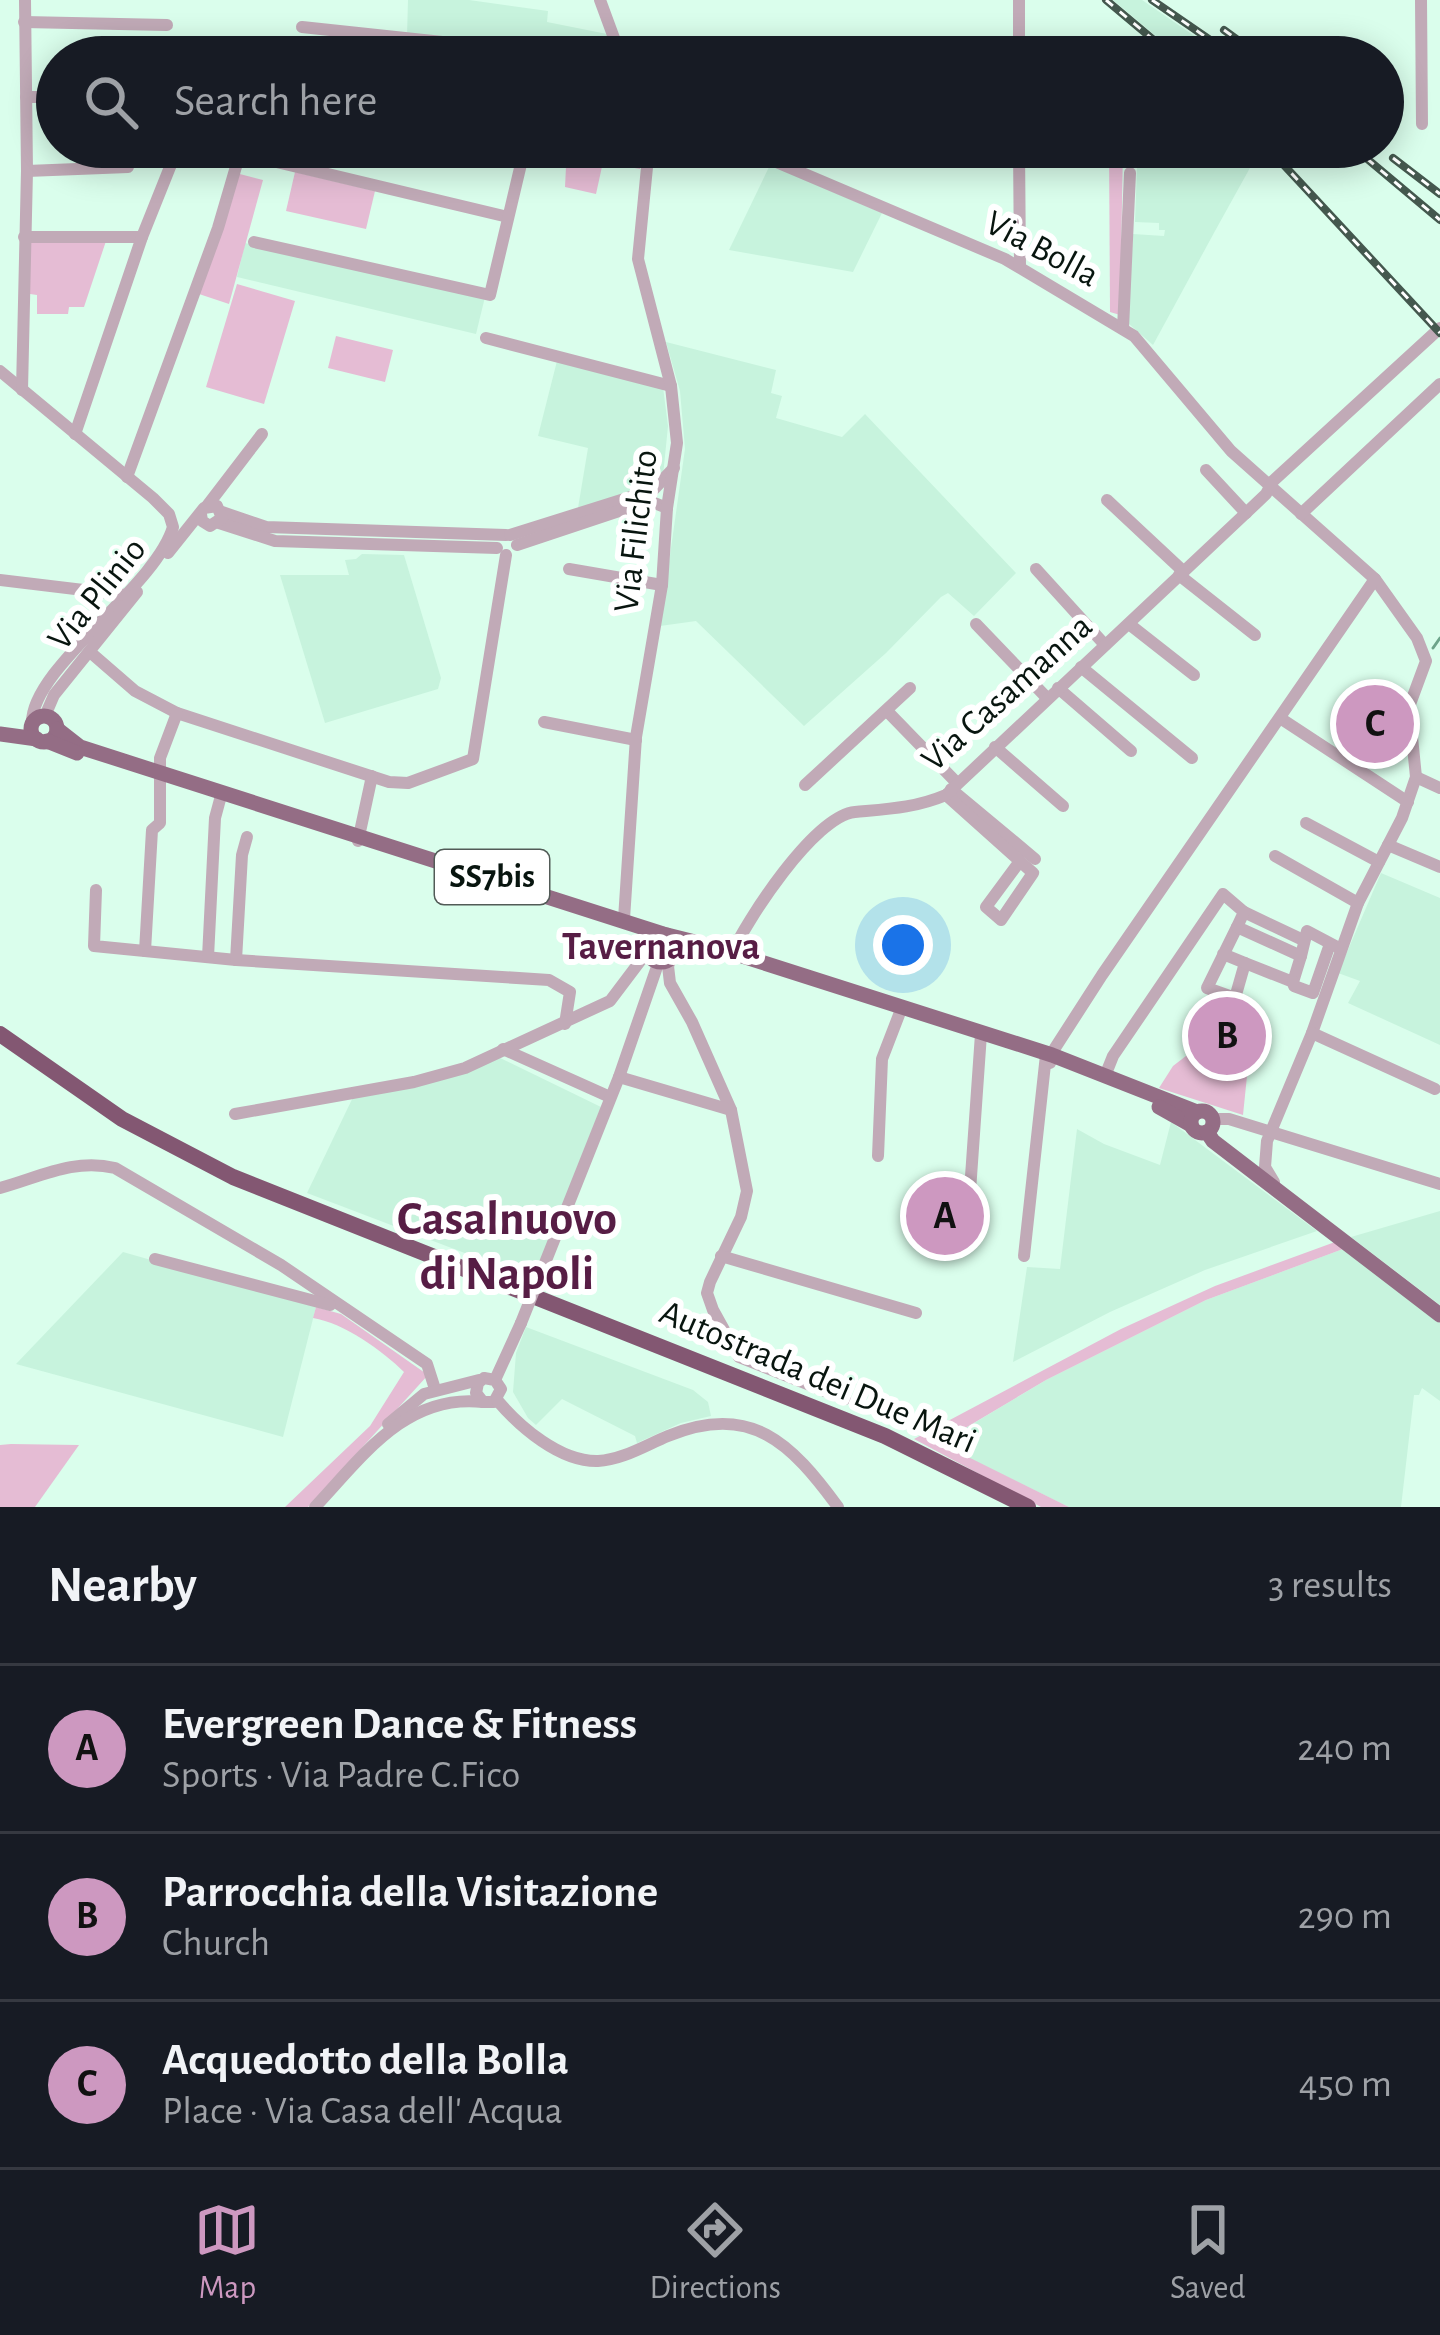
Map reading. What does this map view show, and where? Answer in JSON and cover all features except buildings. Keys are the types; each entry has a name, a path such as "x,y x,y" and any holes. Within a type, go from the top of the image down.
{"highway":[{"name":"Autostrada dei Due Mari","path":"0,1034 122,1119 233,1177 880,1439 1028,1507"},
{"name":"Autostrada dei Due Mari","path":"0,1047 117,1128 228,1187 880,1439"},
{"name":"Autostrada dei Due Mari","path":"916,1454 1006,1507"}],"main road":[{"name":"SS7bis","path":"0,732 43,727 159,776 623,922"},
{"path":"623,922 661,948 701,949 730,956 900,1010 1105,1076 1202,1122 1213,1141 1440,1315"},
{"path":"1048,1058 1202,1122"}],"street":[{"path":"22,390 25,0"},
{"path":"600,0 613,36"},
{"path":"1019,0 1019,36"},
{"path":"1420,0 1422,124"},
{"path":"25,22 167,26"},
{"path":"302,27 386,36"},
{"path":"26,97 36,97"},
{"path":"27,171 103,168"},
{"path":"75,434 170,168"},
{"path":"127,477 236,168"},
{"path":"303,168 508,217"},
{"path":"254,242 490,295 520,168"},
{"name":"Via Filichito","path":"623,922 636,740 662,585 678,426 638,259 647,168"},
{"name":"Via Bolla","path":"787,168 1019,266 1123,329 1149,351 1231,451 1375,579 1425,656 1408,707 1416,777"},
{"path":"1019,168 1019,266"},
{"path":"1123,329 1130,172"},
{"path":"24,237 142,237"},
{"name":"Via Casamanna","path":"730,956 780,880 825,826 854,812 918,807 951,788 1440,328"},
{"path":"487,338 671,386"},
{"path":"0,371 170,514 173,527 170,540 47,696"},
{"path":"1301,514 1440,384"},
{"name":"Via Plinio","path":"43,727 32,712 90,652 187,530 211,516 262,434"},
{"path":"507,543 653,490 675,466"},
{"path":"1205,470 1246,513"},
{"path":"1107,500 1181,573 1255,634"},
{"path":"211,516 275,542 507,543 637,505 652,502 667,508"},
{"path":"90,652 135,691 177,712 372,776 408,782 472,758 507,543"},
{"path":"1036,568 1105,645"},
{"path":"569,569 662,585"},
{"path":"1024,1256 1048,1058 1375,579"},
{"path":"0,580 125,595"},
{"path":"976,624 1053,693 1131,751"},
{"path":"1129,624 1194,674"},
{"path":"1081,667 1192,758"},
{"path":"805,785 910,688"},
{"name":"Via Plinio","path":"43,727 47,696"},
{"path":"887,711 951,788 1034,873 1001,920 986,907 1019,860"},
{"path":"145,951 152,830 160,823 160,758 177,712"},
{"path":"1280,718 1408,802"},
{"path":"544,722 636,740"},
{"path":"995,747 1063,806"},
{"path":"359,838 372,776"},
{"path":"1223,954 1312,993 1388,844 1416,777 1440,788"},
{"path":"951,788 1036,859"},
{"path":"208,958 215,818 222,795"},
{"path":"1306,823 1379,862"},
{"path":"236,960 247,837"},
{"path":"1388,844 1440,867"},
{"path":"1274,856 1358,904"},
{"path":"95,890 94,946 549,980 570,992 565,1024"},
{"path":"1105,1076 1113,1056 1223,894 1244,913 1304,940"},
{"path":"1244,913 1208,988 1235,998 1246,962"},
{"path":"1237,927 1296,954"},
{"path":"1286,979 1307,932 1336,946"},
{"path":"1287,1197 1266,1169 1264,1156 1312,1033 1336,946"},
{"path":"235,1114 415,1082 465,1068 610,1001 661,948"},
{"path":"661,948 619,1077 521,1324 476,1394 559,1451 580,1459 617,1458 694,1426 736,1423 786,1446 838,1507"},
{"path":"661,948 670,983 731,1110 747,1191 741,1217 707,1293 740,1357 844,1399"},
{"path":"878,1156 882,1059 900,1010"},
{"path":"1312,1033 1435,1089"},
{"path":"969,1205 980,1037"},
{"path":"503,1049 610,1097"},
{"path":"619,1077 731,1110"},
{"path":"1202,1122 1229,1118 1440,1184"},
{"path":"0,1187 70,1166 90,1163 116,1168 281,1265 427,1364 435,1389"},
{"path":"1425,1180 1440,1171"},
{"path":"721,1256 916,1313"},
{"path":"155,1258 343,1308"},
{"path":"315,1507 392,1425 436,1405 490,1401 501,1390 488,1380 435,1389 410,1402 381,1436"}],"shaded area":[{"path":"408,0 469,0 548,11 547,22 608,36 407,36"},
{"path":"1113,0 1142,0 1194,36 1156,36"},
{"path":"566,168 602,168 596,194 565,187"},
{"path":"769,168 882,213 853,272 729,250"},
{"path":"1109,168 1123,168 1120,315 1110,312"},
{"path":"1137,168 1250,168 1153,345 1128,323 1133,234 1164,236 1165,230 1159,230 1159,223 1135,222"},
{"path":"295,172 375,191 366,229 286,211"},
{"path":"236,173 263,180 229,304 199,294"},
{"path":"30,241 106,241 84,307 69,307 68,314 37,314 37,295 30,294"},
{"path":"245,243 485,297 476,334 237,277"},
{"path":"237,284 295,301 264,404 206,387"},
{"path":"336,336 393,350 385,382 328,368"},
{"path":"666,342 776,370 771,393 782,396 776,418 842,437 865,414 1016,573 974,616 948,593 941,597 804,726 696,621 660,626 685,449 680,391"},
{"path":"557,361 663,387 668,426 663,476 649,488 578,508 588,448 538,436"},
{"path":"362,554 404,555 441,678 438,689 325,723 280,575 349,575 345,560"},
{"path":"1381,873 1440,898 1440,1045 1348,1003 1360,981 1338,973"},
{"path":"1186,1056 1247,1076 1243,1115 1159,1088"},
{"path":"498,1057 601,1107 533,1279 307,1193 355,1093"},
{"path":"1171,1122 1317,1231 1205,1270 1013,1362 1027,1267 1060,1269 1077,1129 1160,1165"},
{"path":"1440,1211 1440,1305 1351,1237"},
{"path":"1335,1242 1343,1249 1206,1300 1046,1380 940,1443 1069,1507 1041,1507 914,1439 1121,1329 1215,1286"},
{"path":"1343,1249 1440,1323 1440,1401 1422,1388 1414,1395 1401,1507 1069,1507 939,1444 1046,1380 1206,1300"},
{"path":"123,1252 316,1307 283,1437 16,1364"},
{"path":"316,1307 341,1314 428,1375 308,1507 285,1507 370,1426 404,1372 362,1339 313,1318"},
{"path":"526,1327 693,1390 708,1402 711,1416 681,1423 637,1443 635,1436 562,1399 536,1425 513,1392 516,1353"},
{"path":"0,1445 79,1445 35,1507 0,1507"}],"waterway":[{"path":"1433,648 1440,638"}],"railway":[{"path":"1106,0 1149,36"},
{"path":"1152,0 1204,36"},
{"path":"1224,30 1232,36"},
{"path":"1404,166 1440,194"},
{"path":"1287,168 1440,333"},
{"path":"1378,168 1440,220"}],"place":[{"name":"Acquedotto della Bolla","path":"1375,724"},
{"name":"Parrocchia della Visitazione","path":"1227,1036"},
{"name":"Evergreen Dance & Fitness","path":"945,1216"}],"district":[{"name":"Tavernanova","path":"661,947"},
{"name":"Casalnuovo di Napoli","path":"507,1248"}]}
